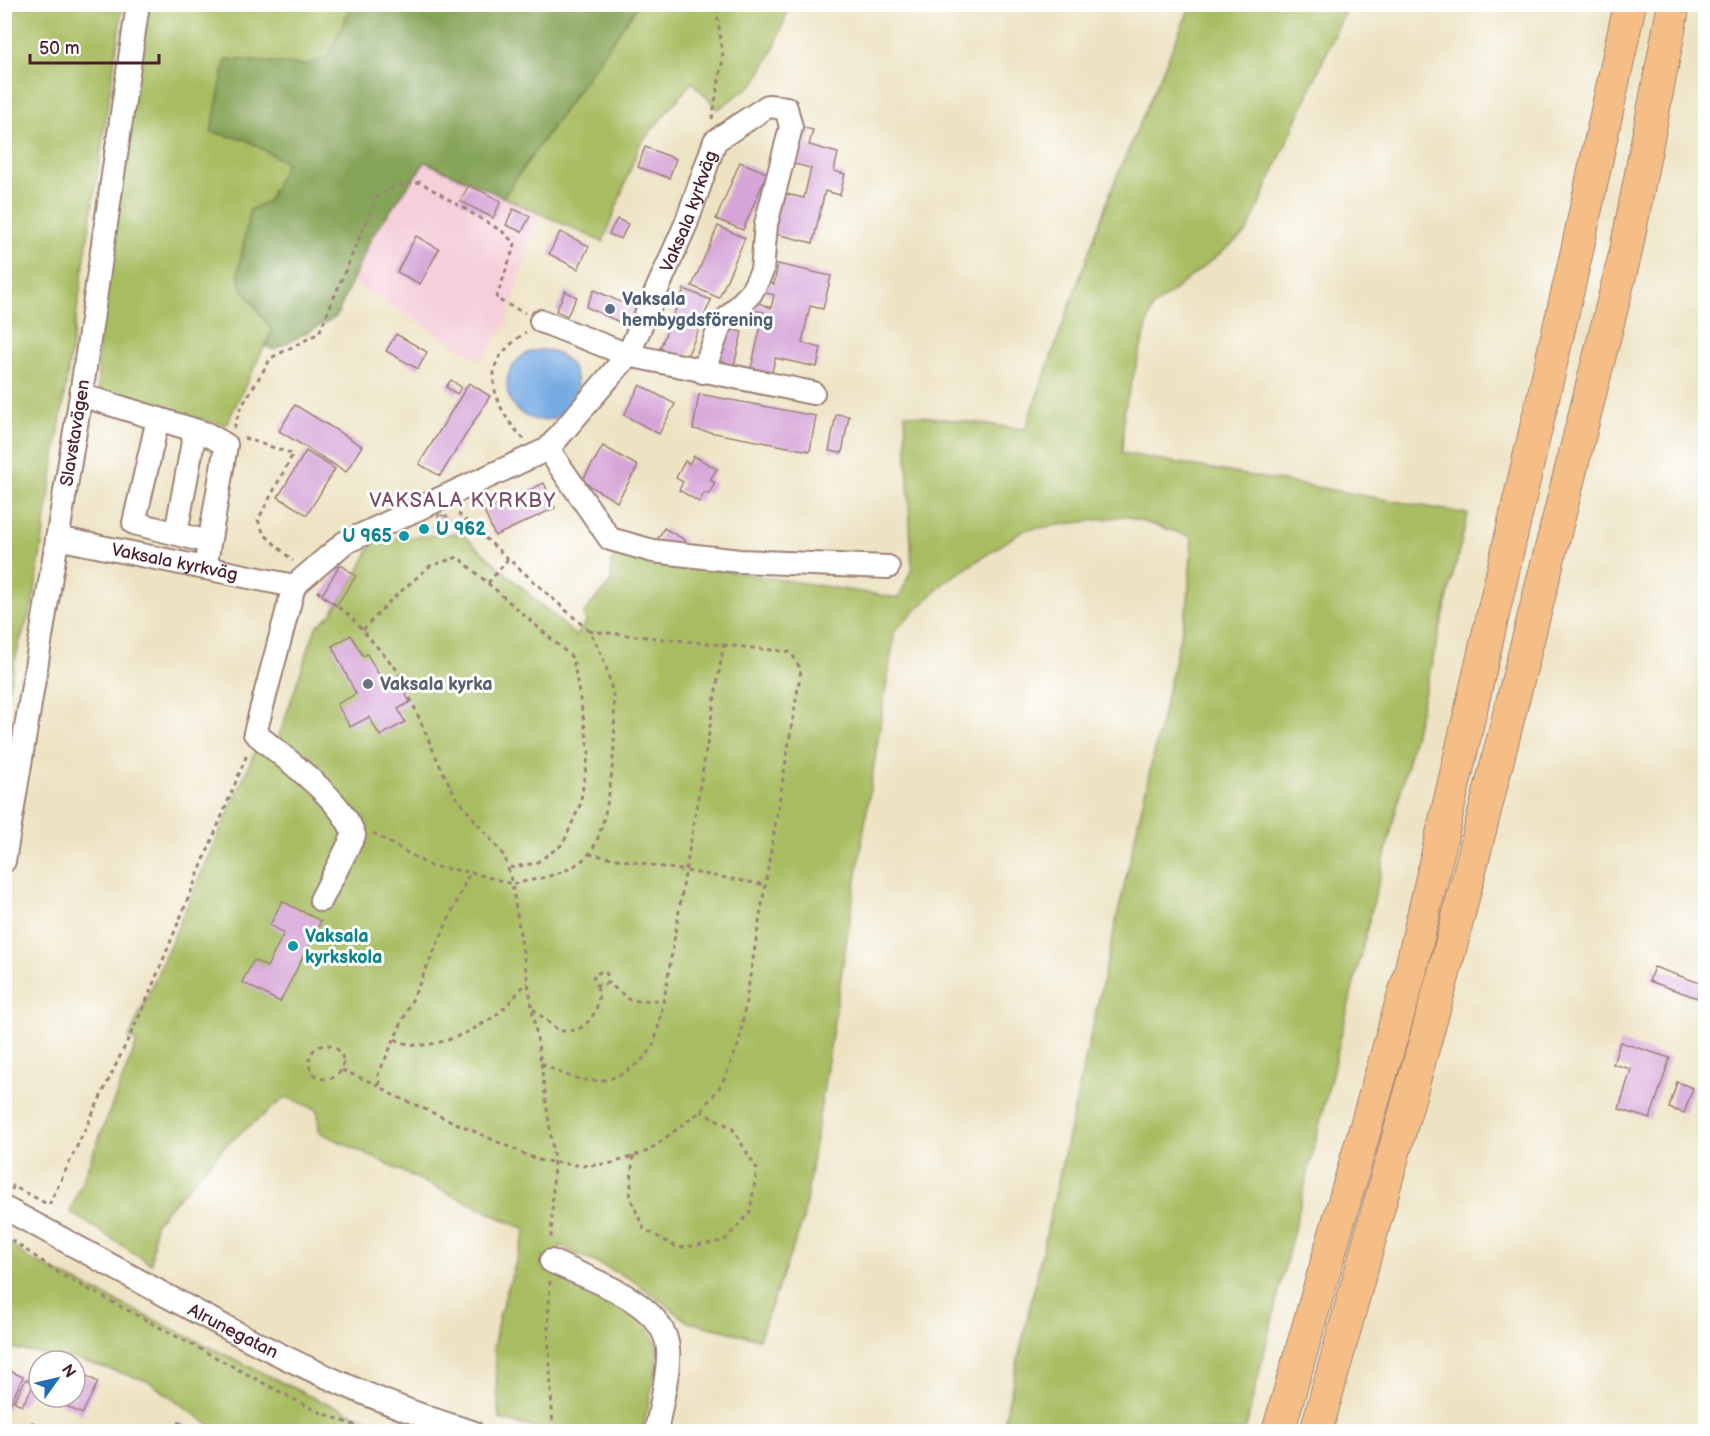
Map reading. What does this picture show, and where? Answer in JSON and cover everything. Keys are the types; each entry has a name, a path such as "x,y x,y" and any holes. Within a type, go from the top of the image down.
{"highway":[{"path":"1278,1431 1410,973 1576,255 1630,4"},
{"path":"1316,1431 1447,961 1623,263 1674,4"}],"street":[{"name":"Slavstavägen","path":"4,861 81,395 138,4"},
{"name":"Vaksala kyrkväg","path":"57,538 205,568 298,582 344,543 439,497 548,449 628,355 686,224 715,141 768,106 786,108 791,127 773,192 762,271 751,293 720,326 703,372"},
{"path":"541,321 628,355 813,393"},
{"path":"81,395 195,430 223,441 226,445 205,568"},
{"path":"158,419 135,523 209,542"},
{"path":"176,533 195,430"},
{"path":"548,449 610,539 653,551 739,561 888,567"},
{"path":"298,582 255,733 311,781 349,819 354,835 321,900"},
{"name":"Alrunegatan","path":"7,1202 318,1375 419,1416 472,1431"},
{"path":"551,1262 623,1295 657,1319 665,1335 668,1350 656,1431"}],"path":[{"path":"712,122 723,58 716,4"},
{"path":"232,434 240,409 271,358 319,333 376,198 393,186 420,182 503,232 515,243 496,299 541,321 510,346 495,366 497,399 511,426 524,439 548,449"},
{"path":"242,437 293,454 258,520 264,534 293,561 298,582 350,616 399,672 413,701 423,730 456,797 506,857 541,1063 554,1160 548,1327 553,1431"},
{"path":"349,819 430,866 470,872 512,884 540,879 566,869 589,854 604,822 614,751 613,697 602,652 589,631 439,497"},
{"path":"363,630 391,600 430,566 458,557 573,658 589,751 580,805 563,844 536,863 508,868"},
{"path":"488,583 508,559"},
{"path":"342,1070 538,1160 554,1160 583,1166 613,1163 648,1151 667,1139 701,1111 722,1084 739,1043 801,670 791,652 724,643 589,631"},
{"path":"541,1063 571,1078 596,1082 617,1077 636,1065 651,1049 664,1000 683,871 724,643"},
{"path":"7,1202 13,1186 49,1205 145,1004 255,733"},
{"path":"589,854 766,885"},
{"path":"380,1086 378,1075 470,872"},
{"path":"532,1008 559,1031 578,1029 587,1023 598,1001 599,990 593,975 599,971 607,974 607,982"},
{"path":"395,1039 404,1044 417,1044 437,1042 458,1036 496,1015 527,982"},
{"path":"607,982 631,1001 664,1000"},
{"path":"596,984 604,985 607,982"},
{"path":"327,1044 337,1047 342,1054 342,1070 329,1080 319,1078 312,1072 309,1063 311,1053 318,1046 327,1044"},
{"path":"633,1156 630,1197 644,1229 678,1248 724,1241 750,1212 757,1169 732,1128 701,1111"},
{"path":"4,1235 62,1275 312,1409 372,1431"}],"shaded area":[{"path":"425,162 539,214 505,326 482,361 352,282 372,236"}],"green space":[{"path":"638,4 790,5 774,48 756,82 718,109 692,82 640,144 603,242 503,197"},
{"path":"4,5 123,5 33,603 19,644 5,703"},
{"path":"145,5 352,5 328,57 306,65 226,59 212,132 247,140 286,163 425,162 372,236 336,317 255,271 241,286 272,331 226,425 136,405 98,389 99,323"},
{"path":"352,5 638,5 503,197 425,162 372,236 336,317 274,350 265,346 272,331 241,286 238,273 250,210 268,201 286,163 247,140 211,132 226,59 305,65 328,57"},
{"path":"1191,5 1343,5 1345,11 1247,232 1152,308 1124,410 1122,453 1468,514 1245,1431 1002,1431 1188,601 1192,537 1125,516 1024,530 945,582 895,630 803,1220 759,1339 689,1322 629,1278 560,1246 557,1274 619,1303 645,1324 654,1338 657,1361 642,1431 546,1431 499,1419 494,1345 499,1316 526,1230 319,1132 318,1110 286,1097 226,1145 155,1223 151,1264 70,1212 137,1042 129,1038 257,747 278,739 316,627 331,614 356,576 374,540 461,533 576,636 586,622 584,614 586,610 611,582 611,561 619,554 899,598 912,568 905,414 1025,429 1114,183"},
{"path":"4,1239 28,1258 318,1400 400,1431 218,1431 148,1381 87,1362 87,1349 27,1349 27,1351 5,1347"}],"water":[{"path":"542,350 555,353 567,360 574,372 577,385 574,398 567,410 555,417 542,420 529,417 517,410 510,398 507,385 510,372 517,360 529,353"}],"building":[{"path":"794,125 813,130 809,145 838,153 834,171 845,174 840,195 825,191 813,243 768,232 777,192 804,198 811,168 785,162"},
{"path":"645,147 676,159 669,178 638,167"},
{"path":"740,162 767,173 743,230 716,219"},
{"path":"469,185 501,201 493,218 460,201"},
{"path":"513,209 530,216 522,232 506,225"},
{"path":"617,219 628,224 621,239 609,234"},
{"path":"718,226 745,238 719,298 692,286"},
{"path":"560,232 589,246 578,269 549,254"},
{"path":"416,236 439,249 420,284 397,272"},
{"path":"778,264 831,276 823,309 810,306 802,343 821,348 817,367 775,358 770,382 749,377 764,312 752,310 754,301 771,308 774,295 763,292 765,282 774,284"},
{"path":"684,289 711,300 686,359 660,348"},
{"path":"594,290 636,309 628,326 586,307"},
{"path":"565,291 577,297 567,316 556,311"},
{"path":"727,328 742,332 733,370 717,366"},
{"path":"396,334 427,352 418,369 386,351"},
{"path":"451,380 461,387 457,394 446,387"},
{"path":"469,383 490,396 440,476 419,464"},
{"path":"640,385 675,404 659,434 624,415"},
{"path":"699,394 816,416 810,451 693,429"},
{"path":"295,405 362,446 346,472 279,431"},
{"path":"836,414 849,416 842,453 829,451"},
{"path":"603,446 638,466 617,502 582,481"},
{"path":"306,451 335,469 307,515 278,497"},
{"path":"694,456 717,469 710,480 715,483 709,494 704,493 699,502 679,490 683,482 676,478 685,461 689,464"},
{"path":"544,483 555,508 495,536 484,511"},
{"path":"438,515 447,516 445,531 437,531"},
{"path":"664,528 685,540 678,552 657,540"},
{"path":"340,564 356,576 336,606 322,595"},
{"name":"Vaksala kyrka","path":"351,635 363,656 367,654 386,687 398,681 410,702 398,709 405,722 380,736 369,717 350,727 337,704 356,694 332,646"},
{"name":"Vaksala kyrkskola","path":"282,901 321,921 280,1002 242,982 254,960 267,967 284,933 270,925"},
{"path":"1654,967 1706,985 1706,1001 1649,981"},
{"path":"1620,1042 1670,1058 1650,1119 1619,1109 1631,1069 1613,1064"},
{"path":"1677,1082 1693,1088 1684,1113 1669,1108"},
{"path":"4,1368 23,1377 7,1410 4,1409"},
{"path":"87,1376 98,1382 87,1404"},
{"path":"26,1379 27,1397 22,1406 14,1401"},
{"path":"72,1409 84,1409 82,1414"},
{"path":"32,1422 50,1432 28,1432"},
{"path":"179,1422 197,1432 174,1432"}],"place":[{"name":"Vaksala hembygdsförening","path":"610,309"},
{"name":"U 962","path":"424,529"},
{"name":"U 965","path":"404,536"},
{"name":"Vaksala kyrka","path":"368,684"},
{"name":"Vaksala kyrkskola","path":"293,946"}],"district":[{"name":"VAKSALA KYRKBY","path":"463,500"}]}
